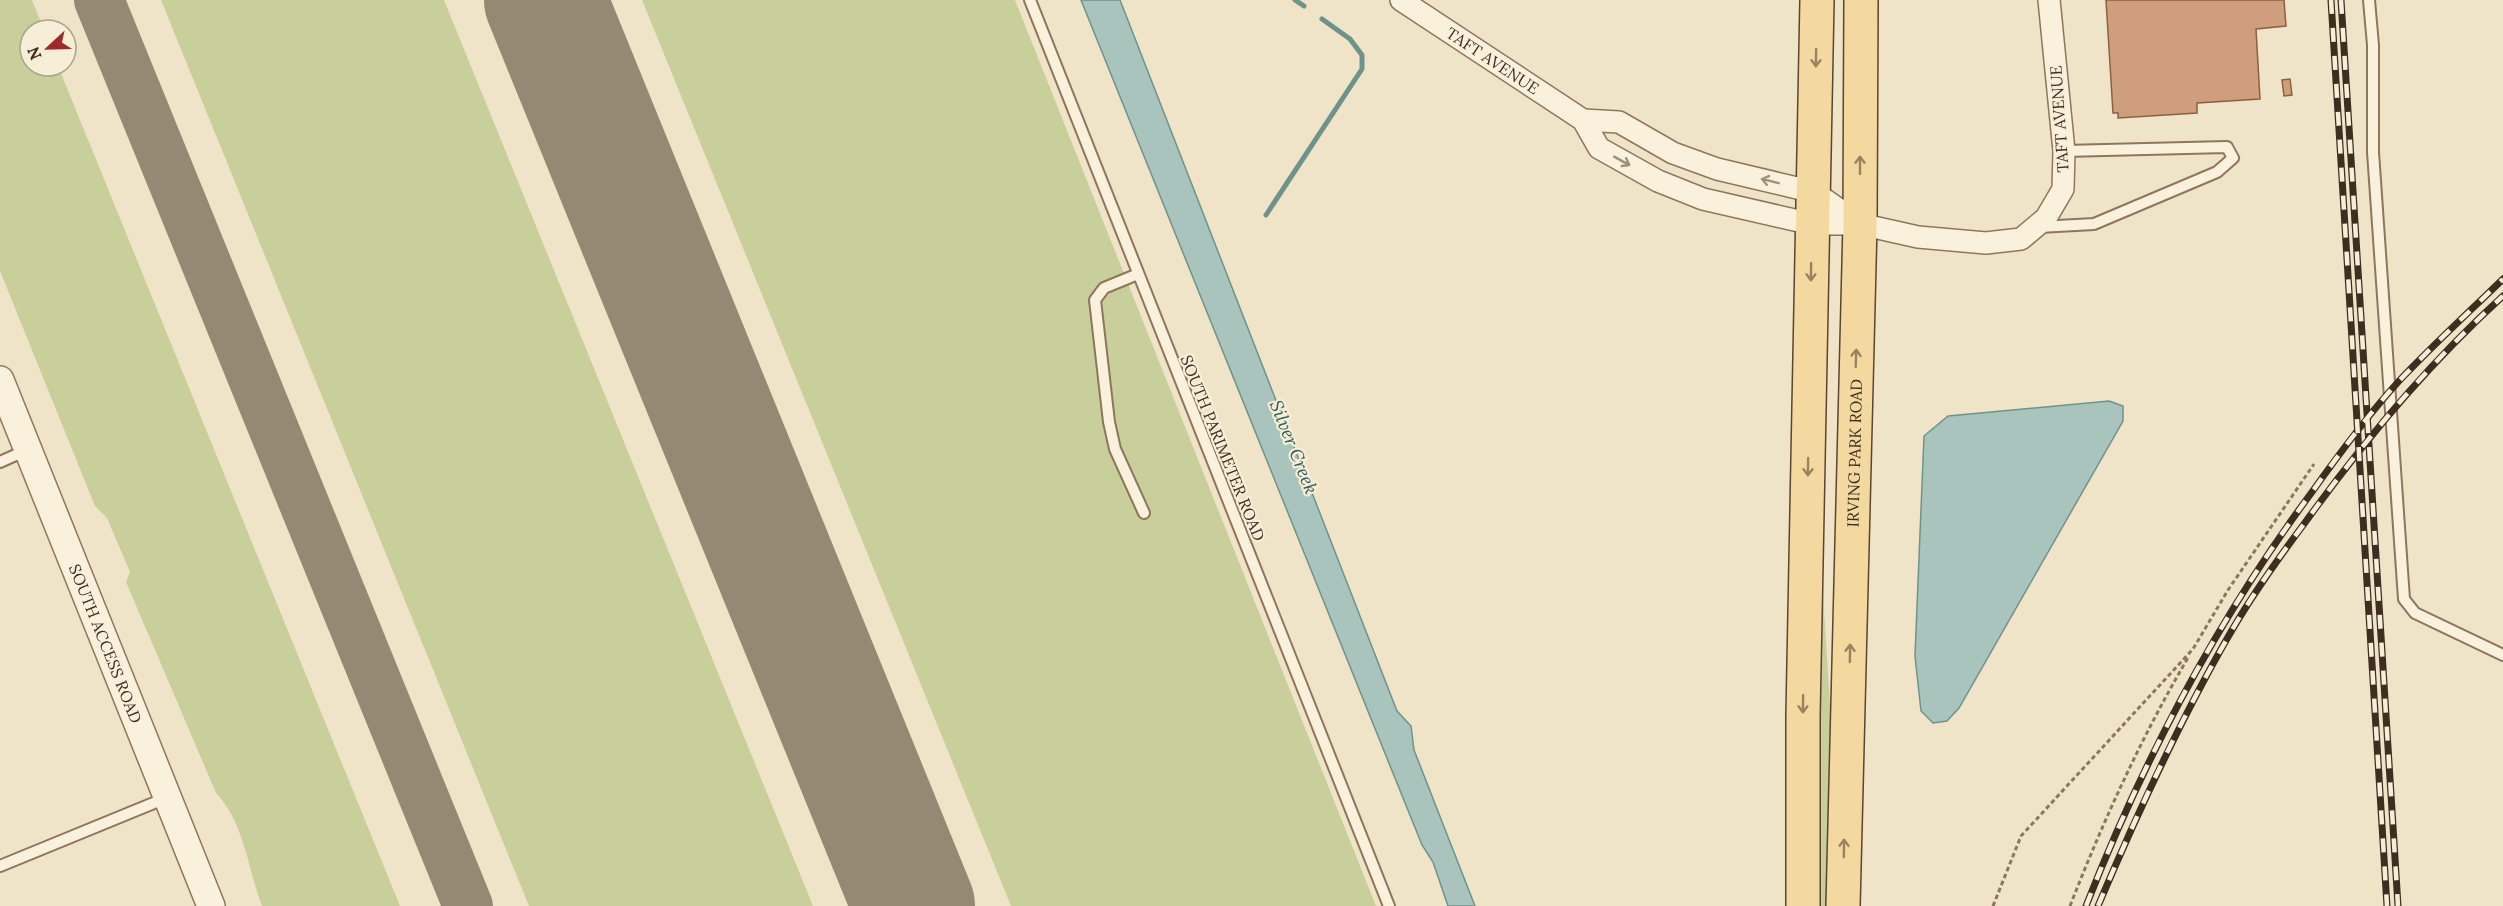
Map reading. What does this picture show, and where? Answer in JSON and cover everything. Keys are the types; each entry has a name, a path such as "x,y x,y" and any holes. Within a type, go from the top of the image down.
{"main road":[{"path":"1803,906 1803,716 1817,0"},
{"name":"IRVING PARK ROAD","path":"1843,906 1860,224 1861,0"}],"street":[{"name":"TAFT AVENUE","path":"1401,0 1583,120 1599,148 1658,181 1703,199 1812,224 1860,224 1918,237 1986,243 2021,239 2046,218 2062,189 2064,151 2049,0"},
{"name":"TAFT AVENUE","path":"1583,120 1618,122 1673,153 1717,169 1814,192 1860,224"},
{"name":"SOUTH ACCESS ROAD","path":"0,380 211,906"}],"lane":[{"name":"SOUTH PARIMETER ROAD","path":"1030,0 1389,906"},
{"path":"2369,0 2373,45 2373,152 2404,599 2415,612 2503,655"},
{"path":"2036,227 2094,224 2217,172 2233,158 2227,147 2064,151"},
{"path":"1138,274 1104,288 1095,300 1108,422 1115,449 1144,513"},
{"path":"0,462 29,450"},
{"path":"0,866 167,798"}],"path":[{"path":"2070,906 2118,788 2160,706 2228,590 2314,464"},
{"path":"1993,906 2021,836 2193,650"}],"green space":[{"path":"0,0 32,0 39,18 18,18 18,78 63,78 400,906 262,906 239,832 233,818 216,793 126,582 130,572 107,518 95,506 0,271"},
{"path":"161,0 444,0 813,906 529,906"},
{"path":"642,0 1015,0 1376,906 1011,906"},
{"path":"1818,594 1823,594 1835,782 1832,906 1815,906"}],"water":[{"name":"Silver Creek","path":"1081,0 1120,0 1397,711 1411,726 1414,750 1475,906 1448,906 1433,862 1422,845"},
{"path":"2109,401 2123,406 2123,421 1959,708 1947,721 1933,723 1921,711 1915,656 1924,436 1948,416"}],"building":[{"path":"2106,0 2284,0 2286,26 2256,29 2260,99 2197,103 2197,113 2118,118 2118,113 2113,113"},
{"path":"2290,79 2292,95 2284,96 2282,80"}],"waterway":[{"path":"1295,0 1304,6"},
{"path":"1266,215 1362,69 1362,55 1350,39 1322,19"}],"taxiway":[{"path":"99,0 468,906"}],"runway":[{"path":"545,0 914,906"}],"railway":[{"path":"2331,0 2387,906"},
{"path":"2341,0 2398,906"},
{"path":"2086,906 2132,797 2185,692 2214,640 2277,540 2343,449 2387,394 2503,279"},
{"path":"2098,906 2175,736 2236,622 2326,493 2373,434 2423,376 2503,296"}]}
